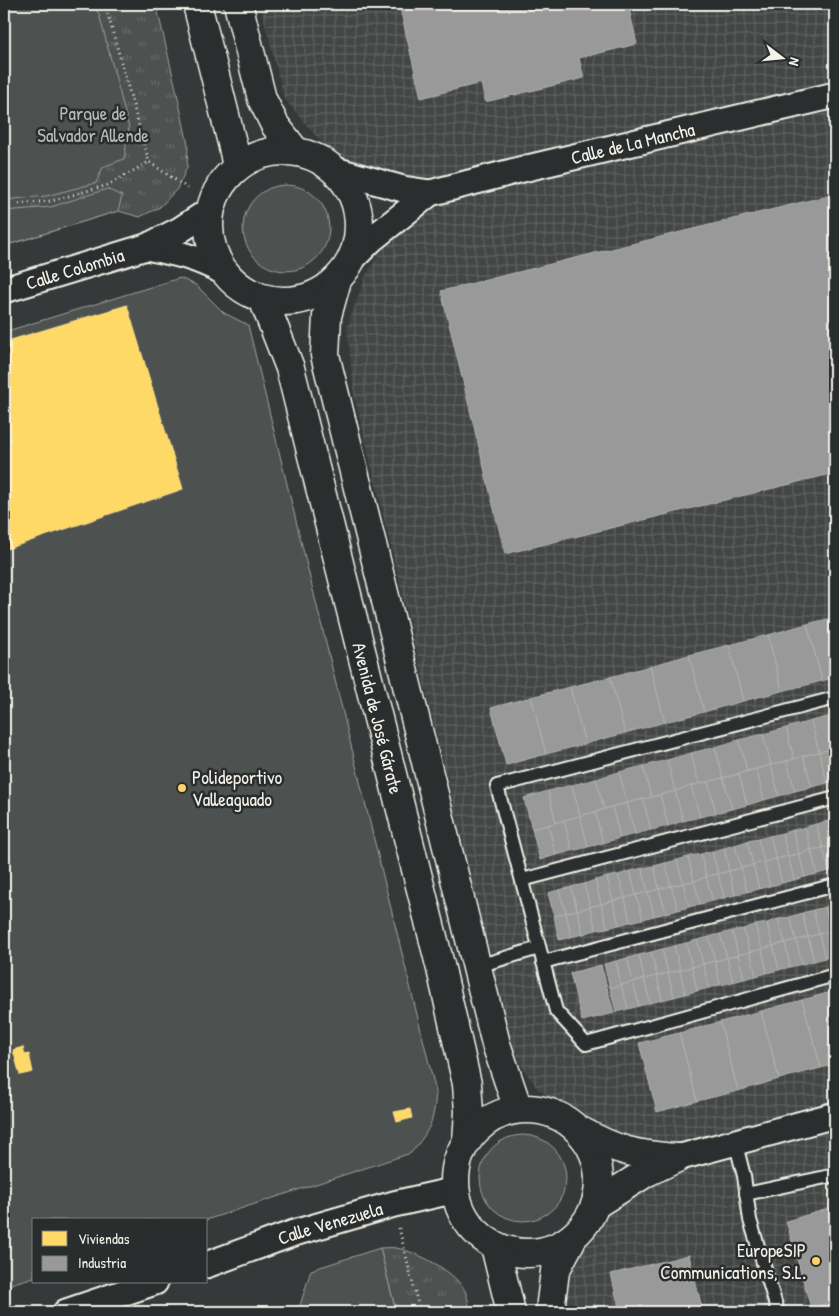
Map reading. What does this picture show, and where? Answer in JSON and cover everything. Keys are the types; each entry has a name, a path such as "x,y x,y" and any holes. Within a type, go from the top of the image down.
{"main road":[{"path":"197,4 237,167"},
{"path":"238,4 262,98 276,125 295,151"},
{"path":"295,151 316,158 335,170 350,189 358,212 359,236 344,270 315,295 289,302 263,299 241,289 224,272 213,254 208,233 210,211 219,186 237,167 264,153 295,151"},
{"name":"Avenida de José Gárate","path":"344,270 328,316 325,355 496,1044 518,1109"},
{"name":"Avenida de José Gárate","path":"263,299 290,368 441,969 467,1084 469,1112 467,1141"},
{"path":"552,1312 551,1302 555,1271 572,1238 586,1223 596,1204 600,1178 594,1152 572,1123 555,1114 537,1109 518,1109 498,1115 481,1126 467,1141 459,1156 456,1173 456,1190 463,1213 476,1232 495,1246 514,1252 534,1253 554,1248 572,1238"},
{"path":"579,1130 604,1144 623,1151 677,1158"},
{"path":"596,1204 647,1172 677,1158"},
{"path":"495,1246 511,1312"}],"street":[{"name":"Calle de La Mancha","path":"335,170 403,189 430,193 522,169 835,95"},
{"name":"Calle de La Mancha","path":"344,270 372,239 430,193"},
{"name":"Calle Colombia","path":"4,290 146,247 180,230 210,211"},
{"name":"Calle Colombia","path":"146,247 180,253 202,260 224,272"},
{"path":"677,1158 835,1115"},
{"name":"Calle Venezuela","path":"208,1264 294,1233 394,1204 456,1190"},
{"path":"66,1312 149,1284"}],"lane":[{"path":"835,698 497,786 556,1011 586,1044 835,975"},
{"path":"522,880 835,798"},
{"path":"543,962 835,885"},
{"path":"478,966 539,948"},
{"path":"735,1141 744,1176 750,1220 778,1312"},
{"path":"746,1194 835,1175"}],"path":[{"path":"105,4 149,162 189,189"},
{"path":"4,205 50,201 108,185 149,162"},
{"path":"400,1233 420,1312"}],"shaded area":[{"path":"260,4 835,4 835,1312 562,1312 563,1277 577,1247 602,1217 641,1186 634,1146 602,1131 569,1112 537,1088 514,1055 354,394 347,327 366,275 386,243 407,224 397,178 362,167 327,149 284,98"}],"green space":[{"name":"Parque de Salvador Allende","path":"4,4 156,4 188,145 187,168 177,189 160,207 140,217 118,211 4,246"},
{"path":"4,4 93,4 99,14 129,128 124,159 103,167 96,183 46,196 4,200"},
{"path":"286,185 310,192 322,204 329,228 322,252 310,264 286,271 262,264 250,252 243,228 250,204 262,192"},
{"path":"107,189 122,196 118,211 4,246 4,211 51,207"},
{"name":"Polideportivo Valleaguado","path":"180,278 196,285 224,313 248,325 436,1092 430,1125 423,1138 411,1153 208,1219 32,1218 32,1278 4,1286 4,332"},
{"path":"523,1135 539,1138 547,1142 559,1154 563,1162 566,1178 563,1194 559,1202 547,1214 539,1218 523,1221 507,1218 499,1214 487,1202 483,1194 480,1178 483,1162 487,1154 499,1142 507,1138"},
{"path":"380,1248 405,1250 425,1258 446,1271 461,1285 466,1293 470,1312 396,1312"},
{"path":"380,1248 396,1312 298,1312 311,1270"}],"building: Viviendas":[{"path":"127,305 183,489 4,550 4,342"},
{"path":"23,1047 25,1055 29,1054 33,1072 20,1075 13,1050"},
{"path":"410,1109 412,1118 397,1122 394,1112"}],"building: Industria":[{"path":"399,4 628,4 637,44 579,58 584,78 485,102 481,83 421,98"},
{"path":"835,194 835,473 505,554 441,291"},
{"path":"835,617 835,677 822,681 807,624"},
{"path":"807,624 822,681 782,691 768,635"},
{"path":"768,635 782,691 743,701 729,645"},
{"path":"729,645 743,701 704,712 689,655"},
{"path":"689,655 704,712 665,722 650,666"},
{"path":"650,666 665,722 625,733 610,677"},
{"path":"610,677 625,733 585,744 570,687"},
{"path":"570,687 585,744 546,754 531,697"},
{"path":"531,697 546,754 506,765 491,708"},
{"path":"835,715 835,748 819,752 811,721"},
{"path":"811,721 819,752 794,759 786,728"},
{"path":"786,728 794,759 771,765 763,734"},
{"path":"763,734 771,765 747,771 739,740"},
{"path":"739,740 747,771 723,778 715,747"},
{"path":"715,747 723,778 699,784 691,753"},
{"path":"835,748 835,781 827,783 819,752"},
{"path":"819,752 827,783 812,787 803,756"},
{"path":"691,753 699,784 675,791 667,760"},
{"path":"803,756 812,787 795,791 787,761"},
{"path":"667,760 675,791 651,797 643,766"},
{"path":"787,761 795,791 779,796 771,765"},
{"path":"771,765 779,796 764,800 756,769"},
{"path":"643,766 651,797 627,803 619,772"},
{"path":"756,769 764,800 747,805 739,774"},
{"path":"619,772 627,803 604,809 596,779"},
{"path":"739,774 747,805 732,809 723,778"},
{"path":"723,778 732,809 716,813 708,782"},
{"path":"596,779 604,809 580,816 572,785"},
{"path":"708,782 716,813 700,817 691,786"},
{"path":"572,785 580,816 556,823 548,791"},
{"path":"691,786 700,817 683,821 675,791"},
{"path":"548,791 556,823 532,829 524,798"},
{"path":"675,791 683,821 668,826 660,795"},
{"path":"660,795 668,826 651,830 643,799"},
{"path":"643,799 651,830 635,834 627,803"},
{"path":"627,803 635,834 620,838 612,807"},
{"path":"612,807 620,838 603,843 595,812"},
{"path":"595,812 603,843 588,847 580,816"},
{"path":"580,816 588,847 572,851 564,820"},
{"path":"835,819 835,844 834,845 828,821"},
{"path":"564,820 572,851 556,855 548,825"},
{"path":"828,821 834,845 823,848 816,824"},
{"path":"816,824 823,848 811,850 805,827"},
{"path":"548,825 556,855 540,860 532,829"},
{"path":"805,827 811,850 799,854 793,830"},
{"path":"793,830 799,854 788,856 782,833"},
{"path":"782,833 788,856 776,859 770,836"},
{"path":"770,836 776,859 764,862 758,839"},
{"path":"758,839 764,862 753,865 747,841"},
{"path":"747,841 753,865 741,868 735,845"},
{"path":"735,845 741,868 729,871 724,848"},
{"path":"834,845 835,870 829,871 823,848"},
{"path":"724,848 729,871 718,874 712,851"},
{"path":"823,848 829,871 817,874 811,850"},
{"path":"811,850 817,874 805,877 799,854"},
{"path":"712,851 718,874 706,877 701,854"},
{"path":"701,854 706,877 694,881 688,857"},
{"path":"799,854 805,877 794,880 788,856"},
{"path":"788,856 794,880 782,883 776,859"},
{"path":"688,857 694,881 683,883 677,860"},
{"path":"776,859 782,883 770,886 764,862"},
{"path":"677,860 683,883 671,886 665,863"},
{"path":"764,862 770,886 759,889 753,865"},
{"path":"665,863 671,886 659,889 654,866"},
{"path":"753,865 759,889 747,892 741,868"},
{"path":"654,866 659,889 648,892 642,868"},
{"path":"642,868 648,892 636,895 630,871"},
{"path":"741,868 747,892 735,895 729,871"},
{"path":"630,871 636,895 625,898 618,875"},
{"path":"729,871 735,895 724,898 718,874"},
{"path":"718,874 724,898 713,901 706,877"},
{"path":"618,875 625,898 613,901 607,877"},
{"path":"607,877 613,901 601,904 595,880"},
{"path":"706,877 713,901 700,904 694,881"},
{"path":"595,880 601,904 590,907 584,884"},
{"path":"694,881 700,904 689,907 683,883"},
{"path":"683,883 689,907 678,910 671,886"},
{"path":"584,884 590,907 577,910 571,887"},
{"path":"671,886 678,910 666,913 659,889"},
{"path":"571,887 577,910 566,913 559,890"},
{"path":"659,889 666,913 654,916 648,892"},
{"path":"559,890 566,913 554,916 548,893"},
{"path":"648,892 654,916 643,919 636,895"},
{"path":"636,895 643,919 630,922 625,898"},
{"path":"625,898 630,922 619,925 613,901"},
{"path":"613,901 619,925 607,928 601,904"},
{"path":"601,904 607,928 596,930 590,907"},
{"path":"835,905 835,930 831,931 825,907"},
{"path":"590,907 596,930 583,934 577,910"},
{"path":"825,907 831,931 819,934 813,910"},
{"path":"577,910 583,934 571,937 566,913"},
{"path":"813,910 819,934 808,937 802,913"},
{"path":"566,913 571,937 559,940 554,916"},
{"path":"802,913 808,937 796,940 790,917"},
{"path":"790,917 796,940 785,943 778,919"},
{"path":"778,919 785,943 773,946 767,923"},
{"path":"767,923 773,946 762,949 755,925"},
{"path":"755,925 762,949 750,952 743,929"},
{"path":"743,929 750,952 738,955 732,931"},
{"path":"732,931 738,955 727,958 720,934"},
{"path":"831,931 835,955 825,958 819,934"},
{"path":"720,934 727,958 715,961 709,937"},
{"path":"819,934 825,958 814,961 808,937"},
{"path":"709,937 715,961 703,964 697,940"},
{"path":"808,937 814,961 802,964 796,940"},
{"path":"697,940 703,964 692,967 686,943"},
{"path":"796,940 802,964 790,967 785,943"},
{"path":"686,943 692,967 680,970 674,946"},
{"path":"785,943 790,967 779,970 773,946"},
{"path":"674,946 680,970 668,973 662,949"},
{"path":"773,946 779,970 767,973 762,949"},
{"path":"662,949 668,973 657,976 651,952"},
{"path":"762,949 767,973 756,976 750,952"},
{"path":"651,952 657,976 644,979 639,955"},
{"path":"750,952 756,976 744,979 738,955"},
{"path":"639,955 644,979 633,982 627,958"},
{"path":"738,955 744,979 733,982 727,958"},
{"path":"627,958 633,982 621,985 616,961"},
{"path":"727,958 733,982 720,985 715,961"},
{"path":"616,961 621,985 610,988 604,964"},
{"path":"715,961 720,985 709,988 703,964"},
{"path":"703,964 709,988 697,991 692,967"},
{"path":"601,965 614,1013 582,1021 570,973"},
{"path":"692,967 697,991 685,994 680,970"},
{"path":"680,970 685,994 674,997 668,973"},
{"path":"668,973 674,997 662,1000 657,976"},
{"path":"657,976 662,1000 650,1003 644,979"},
{"path":"644,979 650,1003 639,1006 633,982"},
{"path":"633,982 639,1006 628,1009 621,985"},
{"path":"621,985 628,1009 616,1012 610,988"},
{"path":"835,991 835,1064 821,1068 802,1000"},
{"path":"802,1000 821,1068 779,1079 761,1011"},
{"path":"761,1011 779,1079 738,1091 720,1022"},
{"path":"720,1022 738,1091 697,1101 679,1033"},
{"path":"679,1033 697,1101 657,1112 639,1043"},
{"name":"EuropeSIP Communications, S.L.","path":"835,1207 835,1301 811,1308 786,1221"},
{"path":"689,1255 703,1312 620,1312 611,1274"},
{"path":"835,1301 835,1312 812,1312 811,1308"}],"place":[{"name":"Polideportivo Valleaguado","path":"182,788"},
{"name":"EuropeSIP Communications, S.L.","path":"816,1261"}]}
